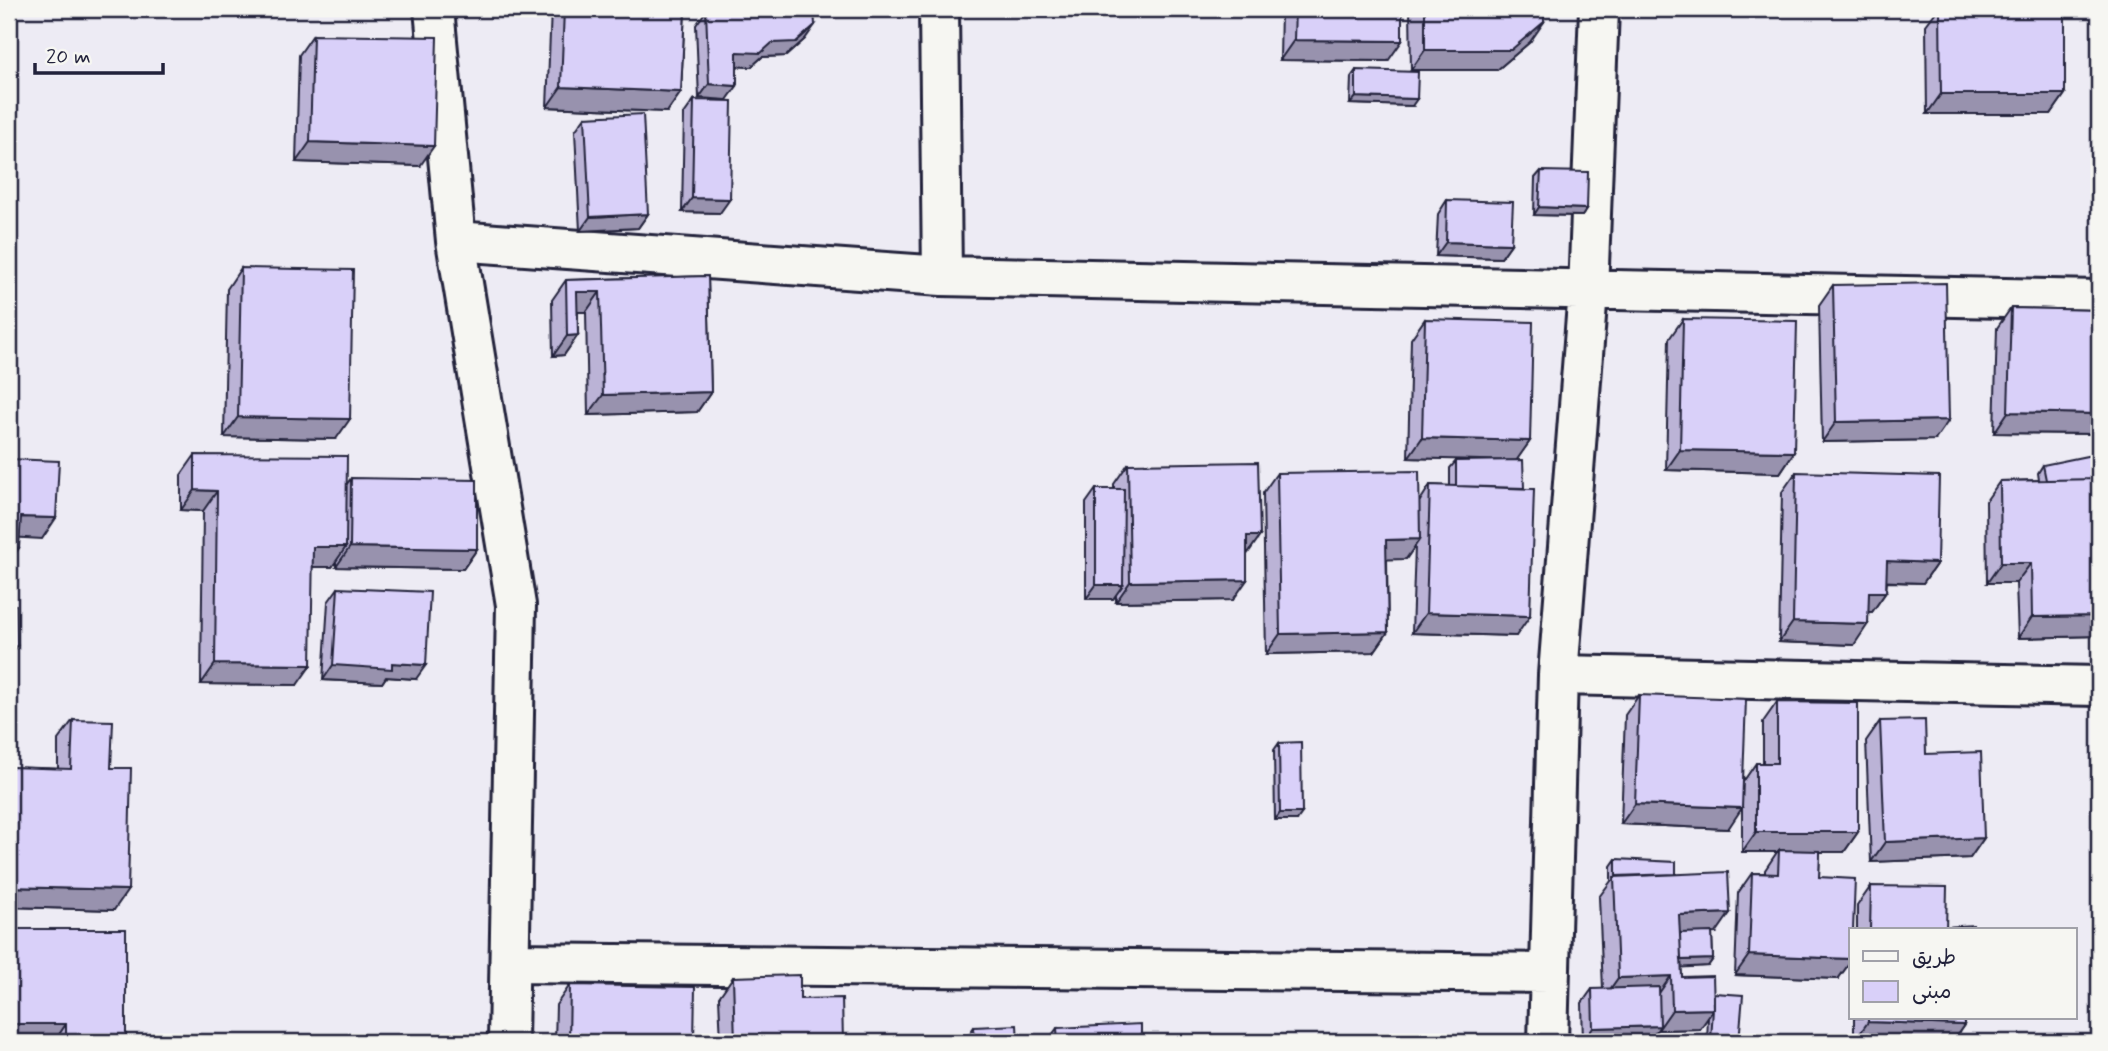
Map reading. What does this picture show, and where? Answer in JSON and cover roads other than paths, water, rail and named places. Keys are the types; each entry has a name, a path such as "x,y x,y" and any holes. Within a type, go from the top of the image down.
{"street":[{"path":"434,9 456,241 516,604 508,1042"},
{"path":"939,9 942,276"},
{"path":"1548,1042 1558,675 1588,291 1599,9"},
{"path":"456,241 942,276 2099,300"},
{"path":"1558,675 2099,686"},
{"path":"510,963 1550,973"}]}
